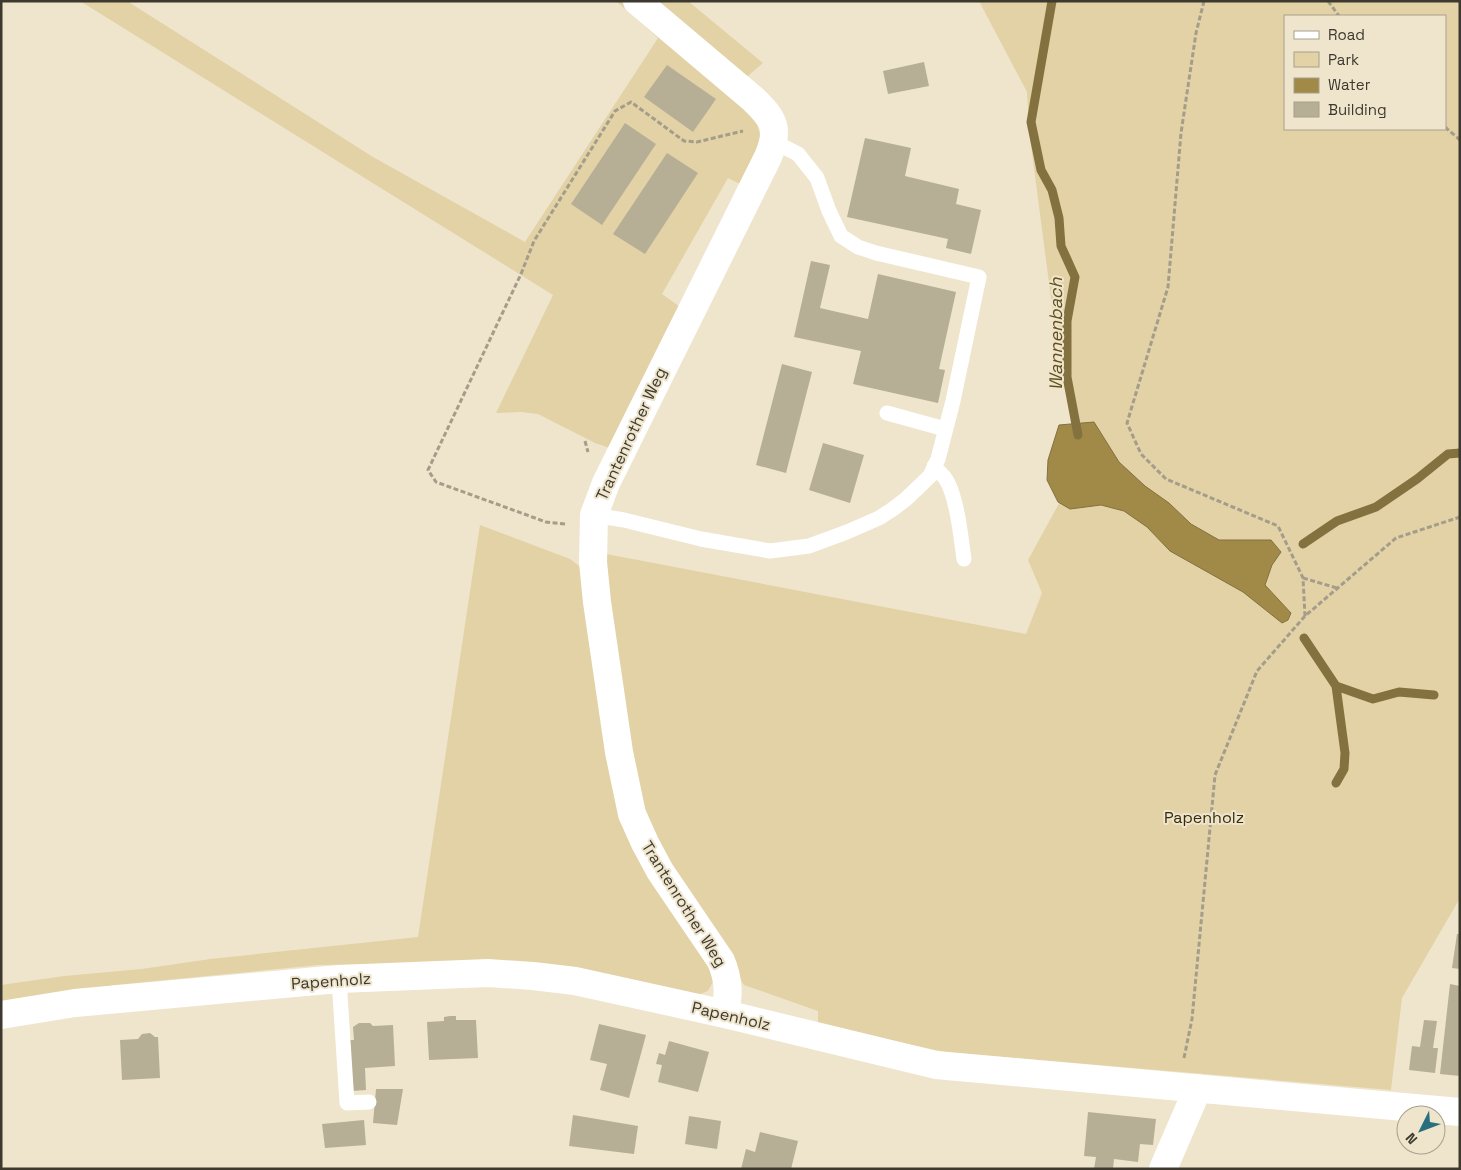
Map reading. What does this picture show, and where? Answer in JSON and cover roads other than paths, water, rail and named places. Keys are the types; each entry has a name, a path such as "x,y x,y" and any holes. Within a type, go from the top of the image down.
{"street":[{"path":"637,1 753,99 767,113 774,134"},
{"name":"Trantenrother Weg","path":"725,1014 729,991 721,961 660,871 632,814 619,752 597,602 593,562 594,515 606,483 774,134"},
{"name":"Papenholz","path":"1,1015 75,1003 339,980 488,973 575,981 725,1014 936,1065 1460,1112"},
{"path":"1163,1169 1188,1087"}],"lane":[{"path":"594,515 624,520 701,539 770,551 809,546 879,518 906,499 930,476 938,458 953,401 979,277 876,253 858,246 841,236 829,211 817,178 798,154 774,134"},
{"path":"887,413 945,429"},
{"path":"934,466 946,478 952,491 964,559"},
{"path":"339,980 347,1103 369,1102"}],"water":[{"path":"1094,422 1119,462 1145,486 1169,503 1191,524 1219,540 1271,540 1281,552 1272,565 1265,585 1291,613 1288,620 1282,623 1243,592 1170,551 1147,527 1124,511 1101,505 1070,509 1058,502 1047,480 1048,460 1059,425"}],"waterway":[{"name":"Wannenbach","path":"1052,1 1031,122 1041,170 1052,190 1059,218 1061,246 1075,277 1067,321 1067,377 1078,435"},
{"path":"1303,544 1337,521 1376,507 1417,479 1448,454 1460,453"},
{"path":"1304,638 1336,686 1345,753 1344,769 1336,783"},
{"path":"1336,686 1373,699 1399,692 1434,695"}]}
